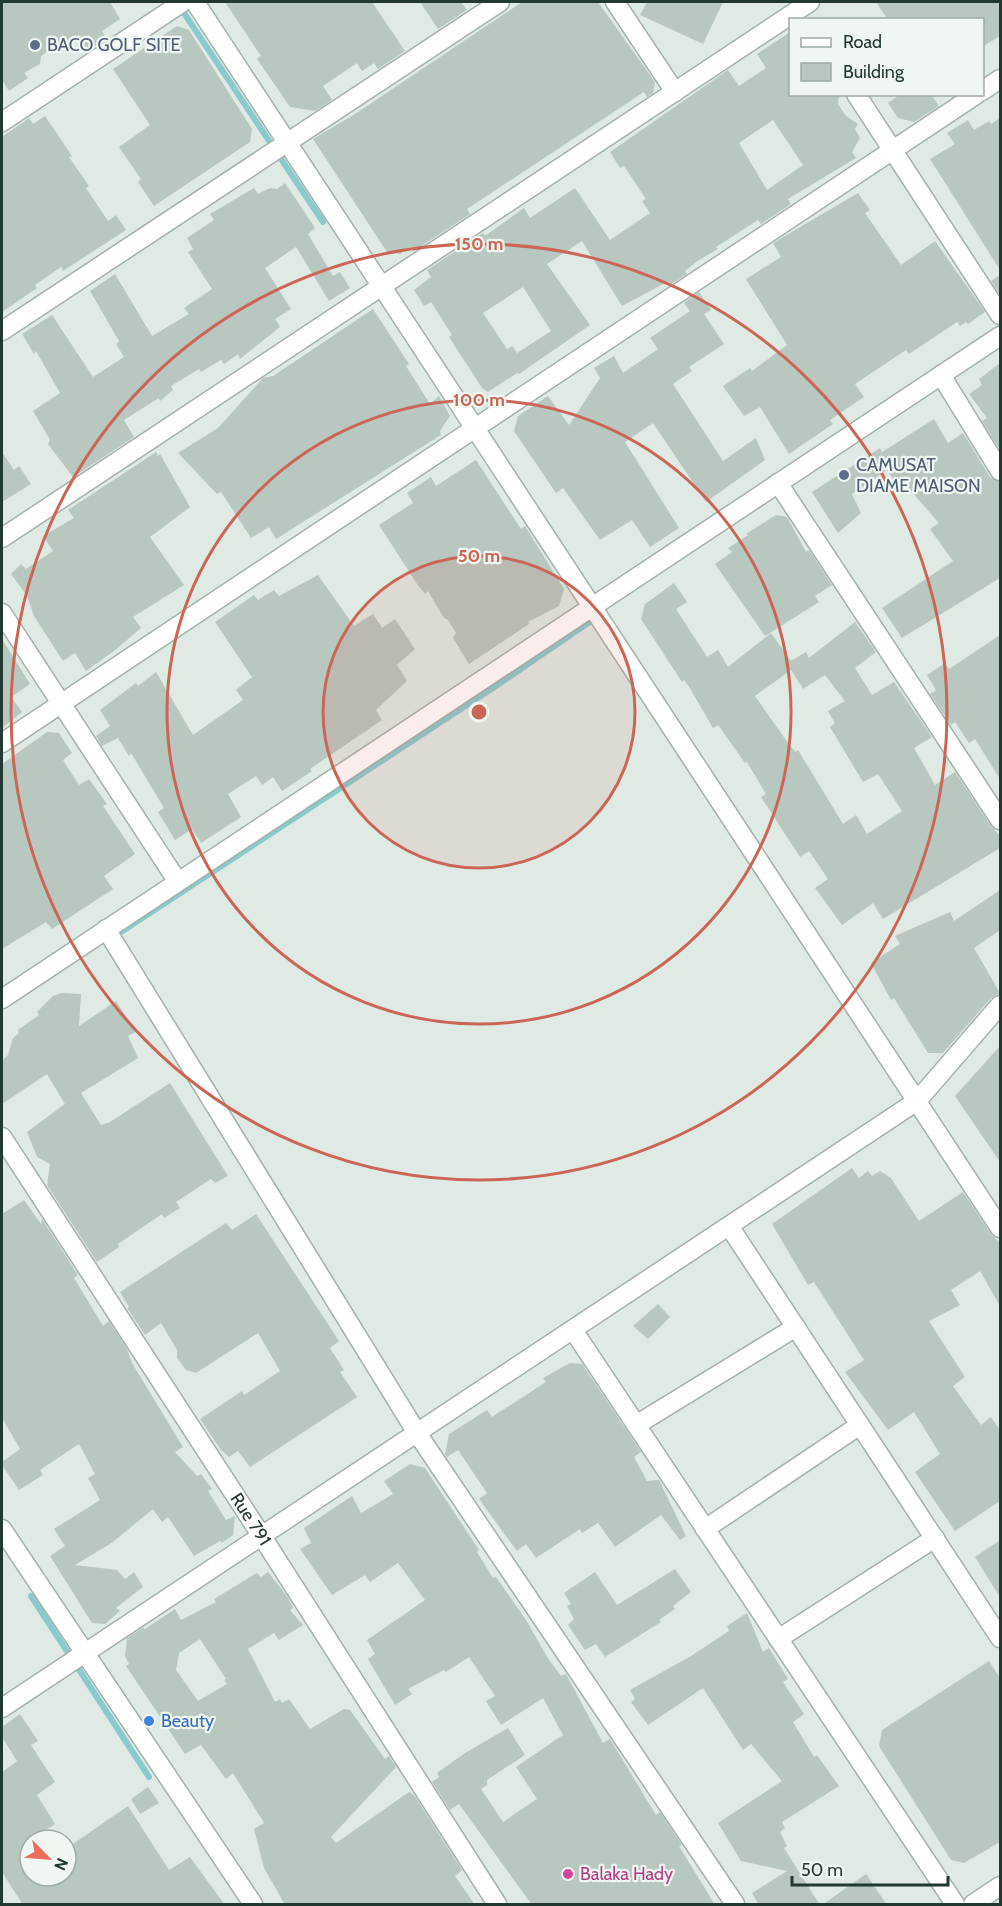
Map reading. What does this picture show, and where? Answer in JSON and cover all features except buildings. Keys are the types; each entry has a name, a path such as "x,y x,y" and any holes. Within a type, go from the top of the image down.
{"street":[{"path":"2,122 183,2"},
{"path":"195,2 1000,1228"},
{"path":"2,332 500,2"},
{"path":"615,2 675,92"},
{"path":"2,538 803,8"},
{"path":"984,90 1000,79"},
{"path":"857,96 1000,315"},
{"path":"2,743 974,96"},
{"path":"2,999 1000,336"},
{"path":"941,375 1000,471"},
{"path":"778,483 1000,820"},
{"path":"2,613 178,882"},
{"path":"106,929 417,1433 735,1905"},
{"path":"2,1708 917,1101 1000,1005"},
{"name":"Rue 791","path":"2,1137 261,1535 497,1905"},
{"path":"729,1226 1000,1638"},
{"path":"636,1425 796,1328"},
{"path":"573,1329 955,1905"},
{"path":"705,1528 860,1425"},
{"path":"2,1529 253,1905"},
{"path":"778,1639 934,1538"},
{"path":"974,1905 1000,1886"}],"waterway":[{"path":"180,7 323,222"},
{"path":"118,934 591,621"},
{"path":"31,1596 149,1777"}],"place":[{"name":"BACO GOLF SITE","path":"35,45"},
{"name":"CAMUSAT DIAME MAISON","path":"844,475"},
{"name":"Beauty","path":"149,1721"},
{"name":"Balaka Hady","path":"568,1874"}]}
